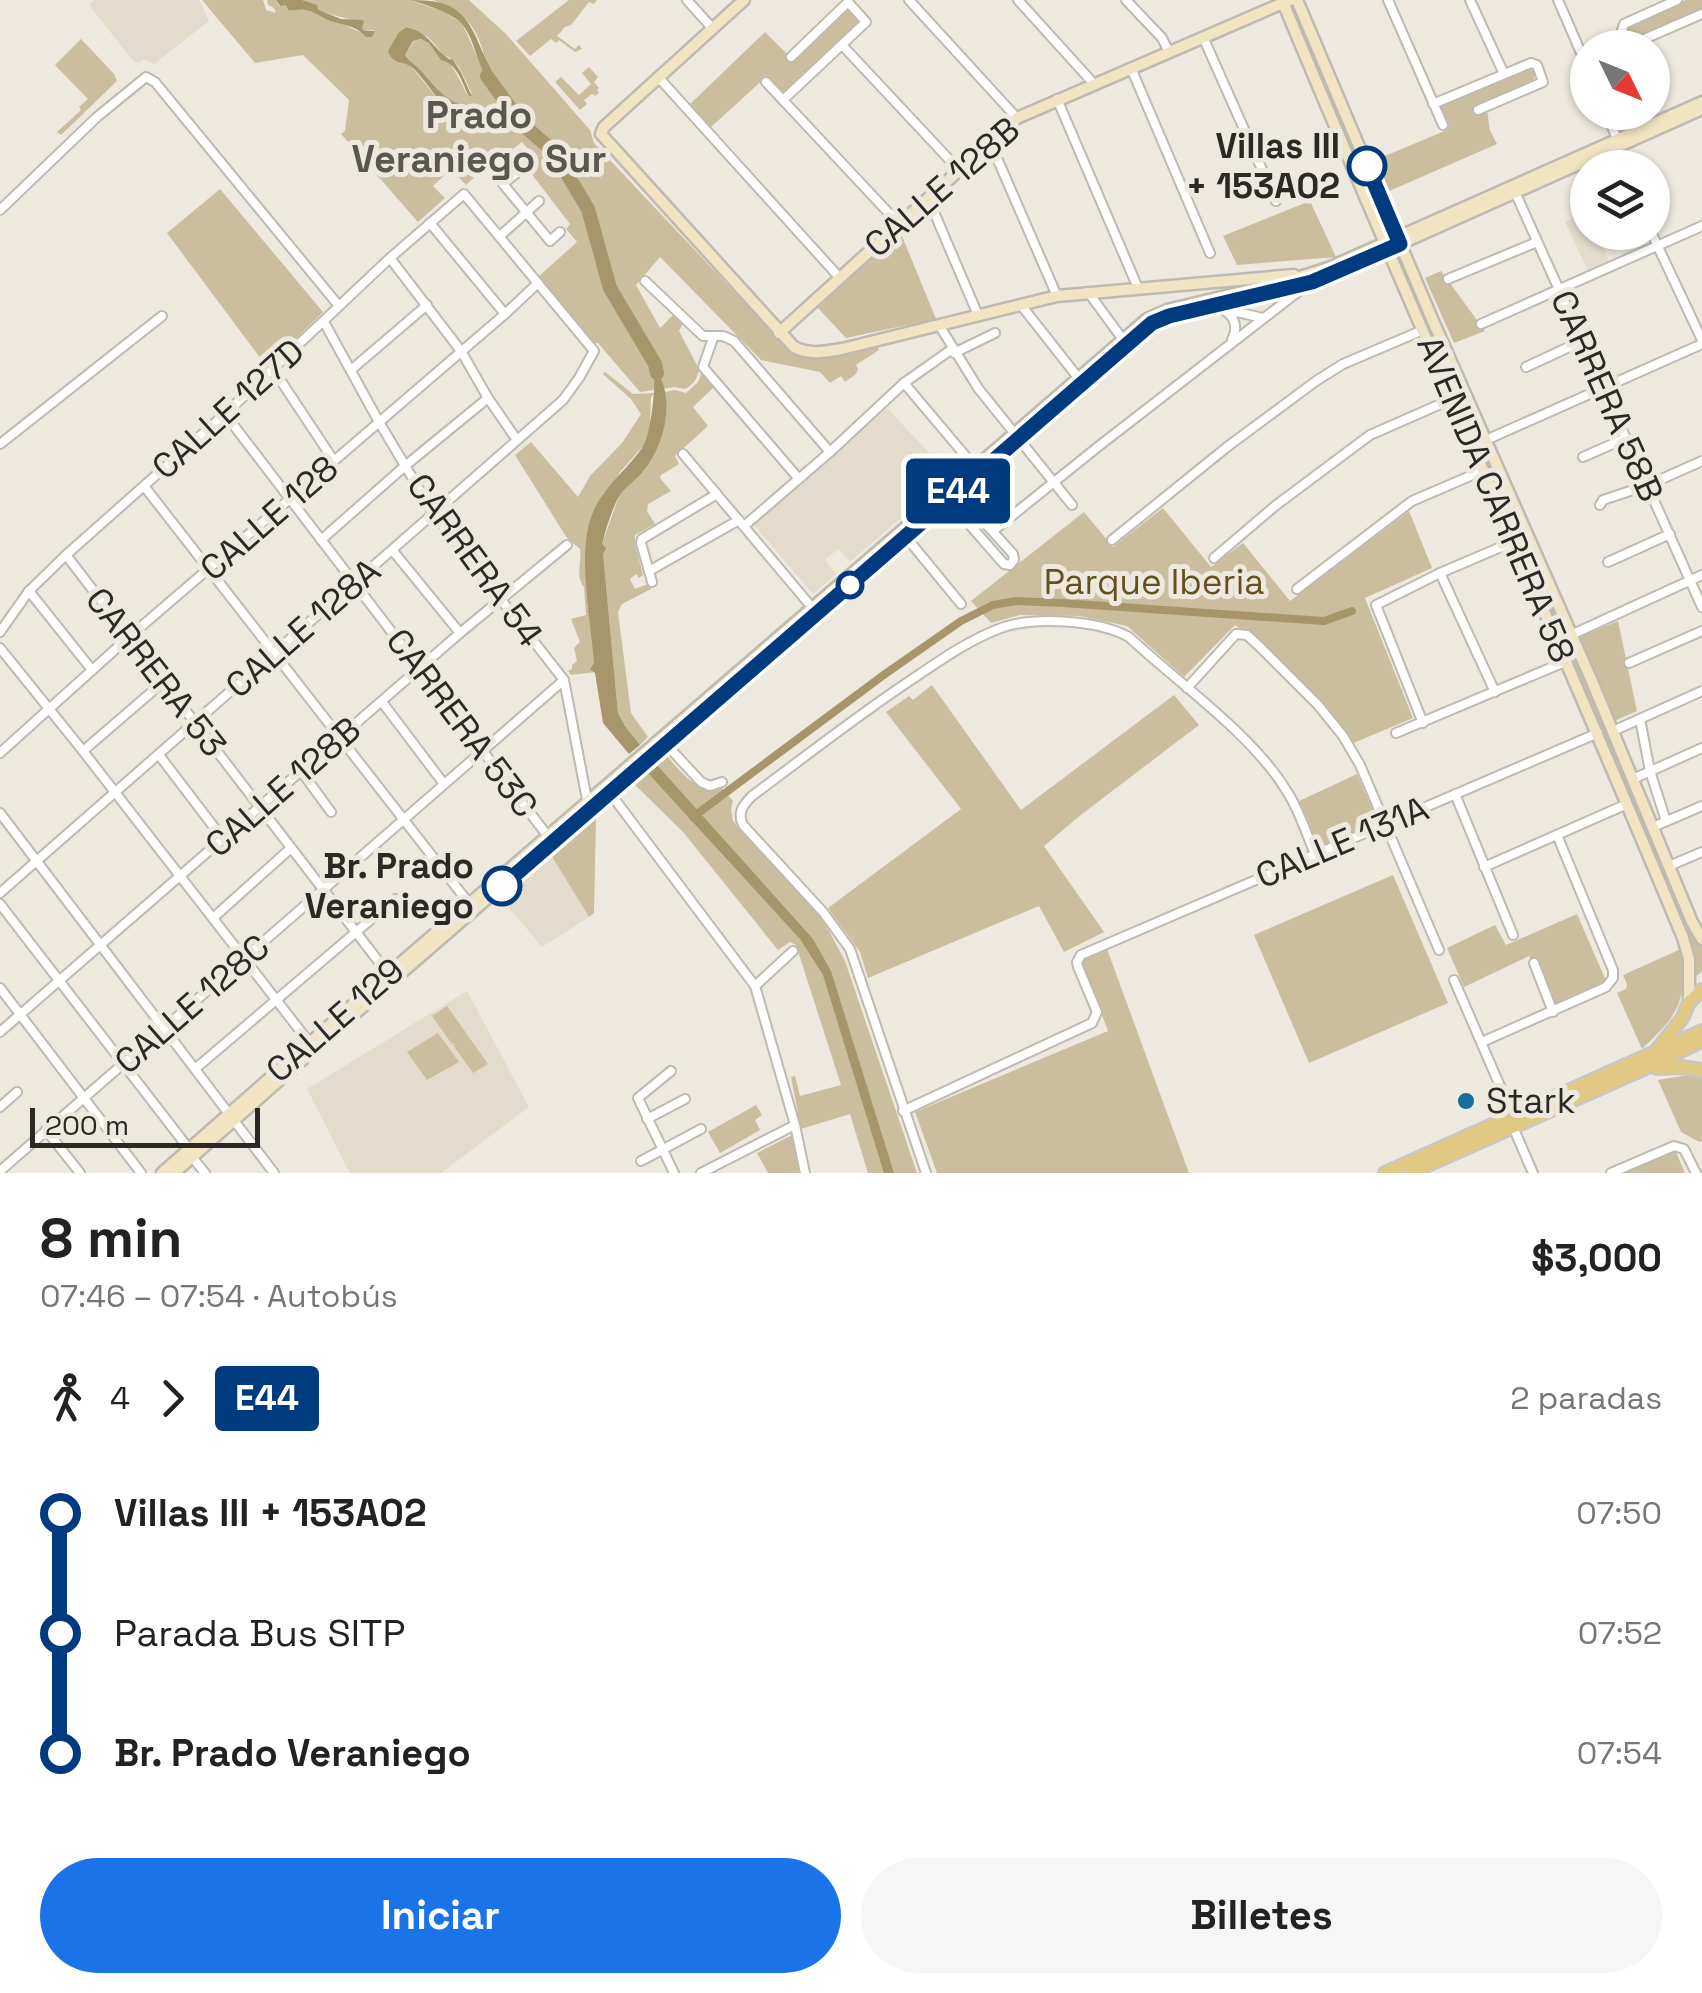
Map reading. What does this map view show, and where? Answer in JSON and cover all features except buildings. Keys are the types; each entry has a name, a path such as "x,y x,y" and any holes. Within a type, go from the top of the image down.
{"main road":[{"path":"744,0 601,134 794,347 805,352 842,349 1057,296 1311,278"},
{"name":"CALLE 128B","path":"779,333 1017,118 1288,1"},
{"name":"AVENIDA CARRERA 58","path":"1288,1 1399,241 1702,939"},
{"name":"AVENIDA CARRERA 58","path":"1288,1 1387,246 1686,945 1689,1002"},
{"name":"CALLE 129","path":"1125,341 1158,320 1311,278 1702,102"},
{"name":"CALLE 129","path":"1613,144 1702,110"},
{"name":"CALLE 129","path":"814,611 953,496 1152,316 1311,278"},
{"name":"CALLE 129","path":"162,1173 191,1153 814,611 974,466 1016,435"},
{"name":"CALLE 129","path":"588,806 610,793 627,773"},
{"path":"1653,1054 1683,1017 1689,1002 1702,990"},
{"path":"1683,1017 1684,1045 1702,1069"},
{"path":"1384,1173 1642,1070 1702,1031"},
{"path":"1410,1173 1653,1054 1702,1041"},
{"path":"1642,1070 1668,1066 1702,1069"},
{"name":"CALLE 129","path":"174,1173 191,1153"}],"street":[{"path":"687,0 713,28"},
{"path":"909,0 1017,118"},
{"path":"1018,0 1094,84"},
{"path":"1126,0 1162,38 1169,52"},
{"path":"1388,0 1443,124"},
{"path":"1470,0 1504,74"},
{"path":"1558,0 1571,30"},
{"path":"1644,0 1650,12"},
{"path":"1677,0 1624,24 1626,41 1635,43 1702,14"},
{"path":"783,100 866,22 848,2 791,57"},
{"path":"1203,37 1276,201"},
{"path":"842,45 958,170"},
{"path":"1433,104 1534,63 1537,66 1543,82 1478,110"},
{"path":"1131,68 1210,253"},
{"path":"0,210 146,77 339,306"},
{"path":"658,78 839,277"},
{"path":"766,82 898,224"},
{"path":"1058,100 1138,288"},
{"path":"1610,130 1615,150"},
{"path":"990,142 1057,296"},
{"path":"520,170 503,184 550,241 560,232"},
{"name":"CARRERA 58B","path":"1514,189 1702,607"},
{"name":"CALLE 127D","path":"0,632 29,592 66,555 464,194 500,236"},
{"path":"928,198 978,315"},
{"path":"538,283 500,236 539,201"},
{"path":"430,223 505,314"},
{"path":"1670,240 1702,226"},
{"path":"1448,279 1537,242"},
{"path":"1481,324 1648,250"},
{"path":"1486,440 1702,342 1659,250"},
{"path":"390,258 461,351 517,440"},
{"path":"993,532 1311,278"},
{"path":"645,281 703,336 723,336 734,341 830,452"},
{"name":"CALLE 128","path":"0,753 538,283"},
{"name":"CALLE 128A","path":"0,893 564,400 594,351 538,283"},
{"path":"1088,292 1125,341"},
{"path":"351,370 427,304"},
{"path":"1022,305 1080,380"},
{"name":"CALLE 129","path":"1204,307 1266,317"},
{"path":"1223,309 1236,328 1226,348"},
{"path":"0,444 162,316"},
{"name":"CARRERA 54","path":"324,322 434,514 564,680 588,806"},
{"path":"939,325 953,351 1072,505"},
{"path":"1112,540 1316,381 1343,364 1423,330"},
{"path":"649,571 741,523 799,479 904,383 953,351 994,333"},
{"path":"713,338 703,367 799,479"},
{"path":"1526,367 1582,340"},
{"path":"273,369 334,461"},
{"path":"904,383 974,466"},
{"path":"321,540 488,398"},
{"path":"1214,558 1275,506 1370,435 1452,399"},
{"name":"CARRERA 53C","path":"225,414 550,839"},
{"path":"1583,457 1626,438"},
{"path":"683,454 814,611"},
{"path":"1600,505 1603,500 1701,465"},
{"path":"1297,589 1412,501 1484,470"},
{"path":"144,486 472,907"},
{"path":"652,582 642,539 717,494"},
{"path":"953,496 1013,554 1010,564 1004,564 953,496"},
{"path":"1608,562 1670,534"},
{"path":"906,536 961,604"},
{"path":"1423,723 1376,605 1515,541"},
{"name":"CALLE 128B","path":"0,1032 567,545"},
{"path":"392,550 460,633"},
{"name":"CARRERA 53","path":"66,555 390,977"},
{"path":"1440,574 1495,692"},
{"path":"1571,635 1702,575"},
{"path":"29,592 92,670"},
{"path":"926,1173 850,949 823,912 744,825 740,814 743,806 875,705 961,646 1002,628 1041,620 1129,637 1271,767 1288,792 1315,854"},
{"path":"1628,663 1702,631"},
{"path":"1187,688 1236,634 1248,635 1318,705 1344,736 1360,766 1440,950"},
{"path":"0,648 312,1046"},
{"path":"1396,733 1567,661"},
{"name":"CALLE 128C","path":"3,1169 564,680"},
{"path":"83,751 162,683"},
{"path":"1613,731 1702,690"},
{"path":"382,702 444,784"},
{"path":"1640,719 1650,771 1666,821"},
{"name":"CALLE 131A","path":"904,1110 1086,1027 1096,1018 1077,962 1081,955 1598,733"},
{"path":"659,745 700,782 710,786 722,782"},
{"path":"1633,779 1702,748"},
{"path":"159,755 223,839"},
{"path":"301,772 331,812"},
{"path":"610,793 754,986 796,1125 805,1173"},
{"path":"1455,794 1512,935"},
{"path":"1484,867 1627,804"},
{"path":"1653,827 1702,806"},
{"path":"0,813 274,1173"},
{"path":"1482,1042 1606,987 1614,978 1557,835"},
{"path":"213,918 291,848"},
{"path":"1669,866 1702,852"},
{"path":"195,1069 394,899"},
{"path":"0,904 205,1173"},
{"path":"754,986 793,951"},
{"path":"1534,963 1552,1012"},
{"path":"1454,980 1533,1173"},
{"path":"0,988 141,1173"},
{"path":"671,1071 638,1098 674,1173"},
{"path":"0,1107 17,1092"},
{"path":"647,1119 684,1099"},
{"path":"701,1173 796,1125"},
{"path":"641,1161 701,1129"},
{"path":"46,1130 80,1173"},
{"path":"1611,1173 1674,1146 1688,1154 1696,1173"}],"shaded area":[{"path":"94,0 199,0 209,21 154,64 144,59 139,63 134,62 89,5"},
{"path":"276,0 302,0 341,19 362,20 365,31 375,31 372,37 366,37 311,12 288,10"},
{"path":"410,0 438,2 464,17 494,76 495,89 484,74 462,24"},
{"path":"406,27 423,35 453,60 472,96 455,69 441,60 429,43 413,41 405,55 441,92 465,107 469,105 470,110 458,109 453,115 414,69 390,56 388,51"},
{"path":"1578,250 1604,250 1609,260 1588,271"},
{"path":"649,351 663,375 665,425 652,459 618,498 602,544 606,548 603,554 618,713 640,745 629,754 603,723 595,673 590,669 594,663 585,556 593,512 645,441 654,384"},
{"path":"887,408 950,475 850,562 838,549 825,560 836,574 813,594 754,525"},
{"path":"657,765 813,939 831,971 894,1173 884,1173 823,975 800,939 647,772"},
{"path":"551,855 589,917 542,947 501,898"},
{"path":"467,991 529,1107 441,1173 350,1173 307,1089"}],"green space":[{"path":"202,0 263,0 266,10 276,13 267,0 276,0 279,6 286,4 288,10 307,10 372,37 374,30 365,31 352,20 326,13 302,0 410,0 462,23 491,87 476,33 460,14 433,0 469,0 507,35 590,130 594,143 789,350 821,359 878,347 879,350 856,365 856,374 845,382 841,376 830,383 820,372 761,360 660,257 636,285 660,328 675,313 684,321 679,331 699,369 695,381 685,389 640,392 538,277 577,242 566,229 570,224 527,168 536,159 522,142 506,154 502,151 466,185 451,169 433,186 445,198 418,222 341,134 345,131 349,100 303,55 255,63","holes":["406,27 428,37 459,67 472,94 467,95 444,56 422,39 414,41 405,55 441,95 470,110 445,108 410,65 388,51"]},
{"path":"569,0 597,0 594,4 589,2 557,36 575,49 579,45 582,49 575,52 551,39 530,56 516,41"},
{"path":"1686,0 1702,0 1702,10 1654,30 1626,30 1629,23"},
{"path":"847,7 861,22 784,94 766,77 710,128 689,105 765,32 792,59"},
{"path":"81,39 117,81 61,135 57,132 88,99 55,65"},
{"path":"589,67 598,77 594,82 599,93 584,100 587,104 580,110 555,82 561,77 579,95 591,84 582,73"},
{"path":"1527,67 1534,73 1533,82 1486,104 1490,130 1497,144 1387,192 1373,161 1447,130 1449,123 1438,105"},
{"path":"220,189 323,312 267,367 167,233"},
{"path":"1310,201 1336,257 1237,265 1223,236"},
{"path":"900,231 936,319 846,338 818,308"},
{"path":"1441,271 1485,331 1454,343 1425,278"},
{"path":"1417,308 1440,347 1702,947 1702,972 1694,977 1693,959"},
{"path":"605,372 633,394 655,393 651,397 650,426 644,445 620,472 586,541 594,663 590,669 595,672 571,675 568,671 577,661 574,648 580,642 571,619 586,615 579,574 580,549 567,538 515,455 531,442 578,497 590,476 622,443 641,414"},
{"path":"702,372 713,388 693,407 708,426 675,456 679,464 661,475 671,491 648,504 647,511 655,524 635,535 643,575 639,578 636,574 630,579 635,589 648,584 651,589 622,604 618,612 631,713 648,737 640,745 618,713 602,544 619,496 644,471 658,444 666,417 665,392 686,393"},
{"name":"Parque Iberia","path":"1163,508 1211,567 1243,543 1290,601 1409,511 1432,568 1365,598 1413,718 1351,744 1252,636 1235,625 1184,677 1127,626 1080,616 1020,615 991,623 971,601 1084,512 1113,547"},
{"path":"1618,621 1637,711 1614,721 1579,637"},
{"path":"932,685 1021,810 1174,695 1199,725 1044,846 1104,932 1064,952 1039,906 868,978 860,952 828,908 961,809 886,712 909,696 913,700"},
{"path":"666,755 697,785 722,788 733,801 733,821 821,916 845,961 917,1173 868,1173 850,1114 801,1129 791,1077 795,1076 800,1096 841,1085 796,945 790,942 778,950 683,832 633,783"},
{"path":"1357,774 1378,822 1317,847 1297,802"},
{"path":"596,817 594,913 589,917 551,855"},
{"path":"1393,875 1448,1003 1309,1063 1254,935"},
{"path":"1577,914 1606,981 1553,1005 1529,956 1464,987 1447,948 1495,925 1506,945"},
{"path":"1107,949 1189,1173 937,1173 915,1112 1108,1031 1081,961"},
{"path":"1681,949 1678,1005 1642,1049 1617,993 1626,989 1623,975"},
{"path":"447,1006 488,1064 473,1073 432,1016"},
{"path":"438,1033 459,1062 427,1080 407,1052"},
{"path":"1688,1075 1702,1078 1699,1142 1681,1132 1658,1080"},
{"path":"756,1105 762,1115 755,1120 760,1130 720,1153 708,1132"},
{"path":"792,1135 799,1173 768,1173 757,1153"},
{"path":"1675,1150 1685,1173 1623,1173"}],"waterway":[{"path":"487,76 521,123 554,152 588,209 610,288 657,373"},
{"path":"693,817 885,674 961,621 993,605 1016,601 1063,603 1324,621 1352,611"}],"bus line":[{"name":"E44","path":"502,886 1152,323 1312,282 1400,244 1367,166"}],"place":[{"name":"Villas III + 153A02","path":"1367,166"},
{"name":"Br. Prado Veraniego","path":"502,886"},
{"name":"Stark","path":"1466,1101"}],"district":[{"name":"Prado Veraniego Sur","path":"479,137"}]}
